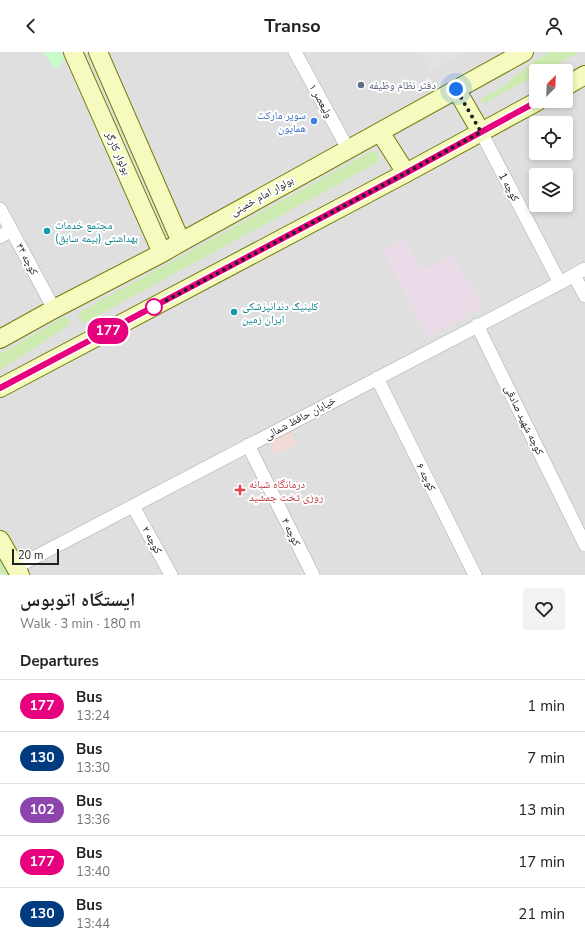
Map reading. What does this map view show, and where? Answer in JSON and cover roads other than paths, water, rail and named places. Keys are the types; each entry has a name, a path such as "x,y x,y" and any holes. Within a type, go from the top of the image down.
{"main road":[{"name":"بولوار کارگر","path":"73,52 162,253"},
{"name":"بولوار کارگر","path":"98,52 181,242"},
{"name":"بولوار امام خمینی","path":"0,339 162,253 524,52"},
{"path":"573,82 585,75"},
{"path":"456,89 481,132"},
{"path":"0,388 406,173 529,106"},
{"path":"380,132 406,173"},
{"path":"0,540 18,571"}],"street":[{"name":"ولیعصر ۱","path":"294,52 348,149"},
{"name":"کوچه 1","path":"481,132 560,283"},
{"name":"کوچه ۴۴","path":"0,209 6,233 54,309"},
{"name":"خیابان حافظ شمالی","path":"18,571 133,506 580,272"},
{"path":"580,272 585,296"},
{"name":"کوچه شهید صادقی","path":"477,325 585,545"},
{"name":"کوچه ۶","path":"377,378 475,575"},
{"name":"کوچه ۴","path":"248,445 313,575"},
{"name":"کوچه ۲","path":"133,506 171,575"}],"place":[{"name":"دفتر نظام وظیفه","path":"361,85"},
{"name":"سوپر مارکت همایون","path":"314,121"},
{"name":"مجتمع خدمات بهداشتی (بیمه سابق)","path":"47,231"},
{"name":"کلینیک دندانپزشکی ایران زمین","path":"234,312"},
{"name":"درمانگاه شبانه روزی تخت جمشید","path":"240,490"}]}
